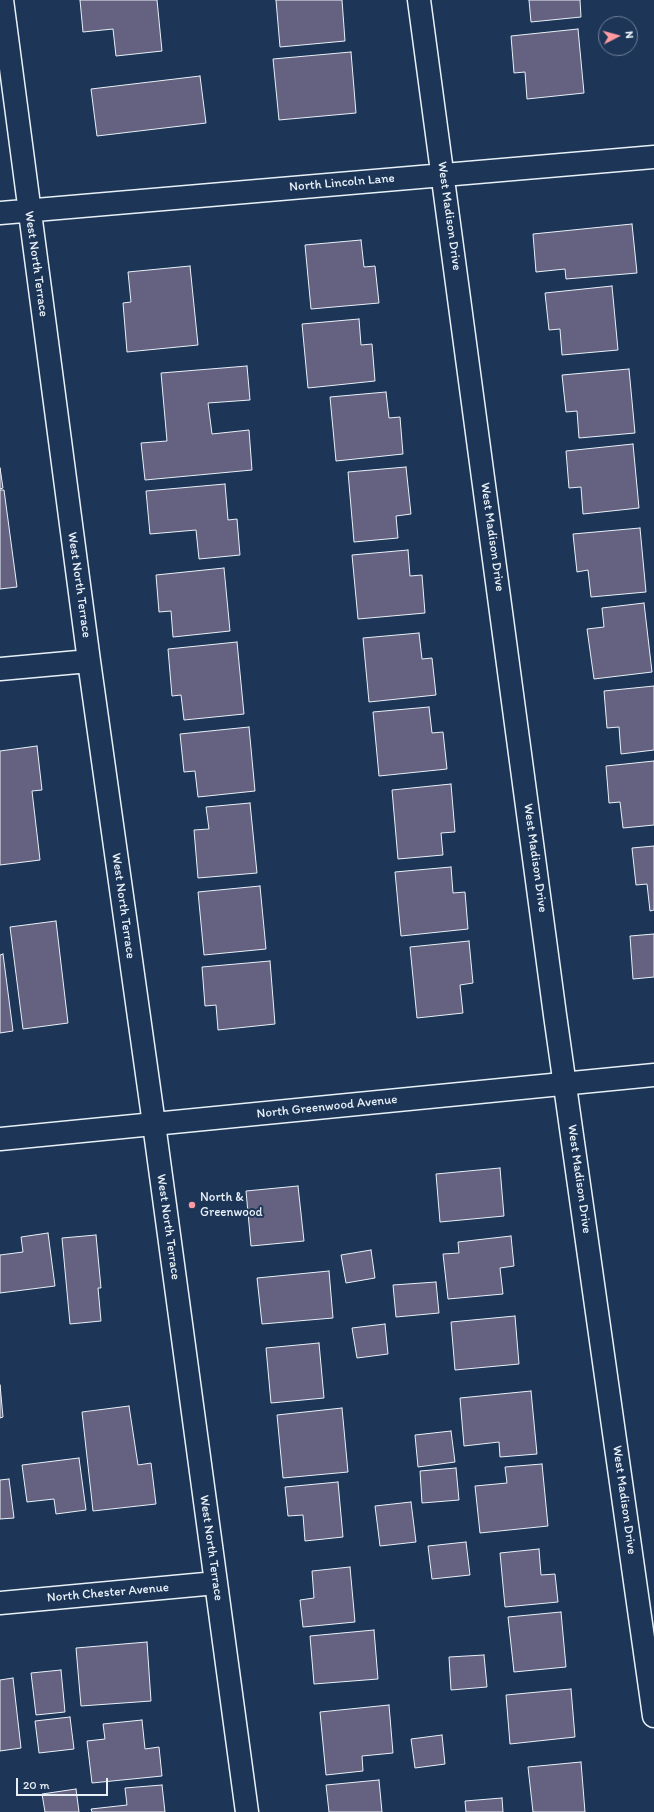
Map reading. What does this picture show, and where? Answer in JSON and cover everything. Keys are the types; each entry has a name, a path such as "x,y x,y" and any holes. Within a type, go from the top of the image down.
{"street":[{"name":"West North Terrace","path":"2,0 89,661 154,1124 247,1812"},
{"name":"West Madison Drive","path":"419,0 444,174 565,1084 654,1716"},
{"name":"North Lincoln Lane","path":"0,213 654,157"},
{"path":"0,669 89,661"},
{"name":"North Greenwood Avenue","path":"0,1139 654,1075"},
{"name":"North Chester Avenue","path":"0,1603 216,1583"}],"building":[{"path":"80,0 157,0 162,51 116,56 113,29 83,32"},
{"path":"276,0 342,0 345,41 280,47"},
{"path":"529,0 580,0 581,17 531,22"},
{"path":"578,29 584,93 527,99 525,72 514,73 511,36"},
{"path":"351,52 356,113 279,120 273,59"},
{"path":"200,76 206,123 97,136 91,89"},
{"path":"632,224 637,273 566,279 565,269 536,272 533,234"},
{"path":"361,240 364,267 375,266 379,303 311,309 305,245"},
{"path":"190,266 198,345 127,352 123,303 131,302 128,272"},
{"path":"612,286 618,350 562,355 560,329 549,330 545,293"},
{"path":"359,319 361,345 372,344 375,381 308,388 302,324"},
{"path":"247,366 250,400 208,403 212,434 249,430 252,470 145,480 141,443 167,441 161,373"},
{"path":"629,369 635,433 579,438 577,411 566,412 562,375"},
{"path":"386,392 389,418 400,417 403,454 336,461 330,397"},
{"path":"633,444 639,508 583,514 581,487 569,488 566,451"},
{"path":"406,467 411,514 396,516 398,538 354,542 348,472"},
{"path":"0,468 3,488 0,489"},
{"path":"225,484 228,520 237,519 240,555 199,559 196,530 150,534 146,491"},
{"path":"0,490 4,490 17,587 0,589"},
{"path":"640,528 646,592 591,597 588,570 577,572 573,534"},
{"path":"408,550 410,576 422,575 425,613 358,619 352,555"},
{"path":"224,568 230,631 173,637 171,611 159,612 156,575"},
{"path":"644,603 652,672 594,679 587,629 604,627 602,608"},
{"path":"419,633 422,659 432,658 436,695 369,702 363,638"},
{"path":"237,642 244,714 184,720 181,695 172,696 168,649"},
{"path":"654,686 654,750 621,754 619,727 607,728 604,691"},
{"path":"429,707 432,733 443,732 447,769 379,776 373,712"},
{"path":"249,727 255,791 198,797 195,771 184,772 180,734"},
{"path":"37,746 42,790 32,791 40,860 0,865 0,751"},
{"path":"654,761 654,825 623,828 620,802 609,803 606,766"},
{"path":"451,784 455,832 441,833 443,855 398,859 392,790"},
{"path":"250,803 257,873 198,878 194,830 209,829 206,807"},
{"path":"654,846 654,910 650,911 647,884 636,885 632,848"},
{"path":"451,867 453,893 465,892 468,929 401,936 395,872"},
{"path":"260,886 266,949 204,955 198,892"},
{"path":"56,921 68,1023 23,1029 10,927"},
{"path":"654,934 654,977 633,979 630,936"},
{"path":"469,941 473,983 460,985 463,1013 417,1018 410,947"},
{"path":"3,954 13,1031 0,1033 0,955"},
{"path":"270,961 275,1024 218,1030 216,1005 205,1006 202,967"},
{"path":"500,1168 504,1216 440,1222 436,1174"},
{"path":"298,1186 304,1241 251,1246 246,1191"},
{"path":"48,1233 55,1286 0,1293 0,1255 23,1252 21,1237"},
{"path":"96,1235 101,1288 98,1288 101,1321 70,1324 62,1238"},
{"path":"511,1236 514,1266 500,1268 503,1294 448,1299 443,1254 459,1253 458,1242"},
{"path":"371,1250 375,1278 346,1283 341,1255"},
{"path":"329,1271 333,1318 262,1324 257,1278"},
{"path":"436,1282 439,1313 396,1317 393,1285"},
{"path":"515,1316 519,1364 455,1370 451,1322"},
{"path":"385,1324 388,1354 357,1358 352,1328"},
{"path":"319,1343 324,1398 271,1403 266,1348"},
{"path":"0,1385 3,1417 0,1418"},
{"path":"531,1391 537,1454 500,1457 499,1442 464,1446 460,1398"},
{"path":"129,1406 138,1465 151,1463 156,1504 93,1511 82,1412"},
{"path":"342,1408 348,1472 283,1478 277,1415"},
{"path":"451,1431 455,1462 418,1467 415,1435"},
{"path":"79,1458 86,1510 56,1514 54,1499 27,1502 22,1465"},
{"path":"542,1464 548,1526 480,1533 475,1486 507,1483 505,1467"},
{"path":"456,1468 459,1500 422,1503 420,1471"},
{"path":"9,1479 14,1518 0,1519 0,1480"},
{"path":"338,1482 343,1537 305,1541 303,1515 288,1516 285,1487"},
{"path":"411,1502 416,1542 380,1546 375,1506"},
{"path":"466,1542 470,1575 432,1579 428,1546"},
{"path":"539,1549 541,1575 555,1574 558,1602 505,1607 500,1553"},
{"path":"350,1567 355,1622 303,1627 300,1600 314,1598 312,1571"},
{"path":"561,1612 566,1667 514,1672 508,1617"},
{"path":"374,1630 378,1679 314,1684 310,1636"},
{"path":"147,1642 151,1701 81,1706 76,1648"},
{"path":"484,1655 487,1687 451,1690 449,1657"},
{"path":"61,1670 65,1712 36,1715 31,1673"},
{"path":"13,1678 21,1748 0,1751 0,1680"},
{"path":"571,1689 575,1737 510,1744 506,1695"},
{"path":"389,1705 393,1753 362,1756 363,1771 326,1775 320,1712"},
{"path":"70,1717 74,1749 39,1753 35,1721"},
{"path":"142,1720 145,1749 159,1747 162,1776 92,1783 87,1741 105,1739 103,1724"},
{"path":"442,1735 445,1764 415,1768 411,1739"},
{"path":"581,1762 585,1812 533,1812 528,1767"},
{"path":"379,1780 382,1812 329,1812 326,1785"},
{"path":"162,1785 165,1812 92,1812 91,1809 127,1805 125,1788"},
{"path":"76,1789 79,1812 45,1812 42,1794"},
{"path":"502,1798 503,1812 466,1812 465,1801"}],"place":[{"name":"North & Greenwood","path":"192,1205"}]}
